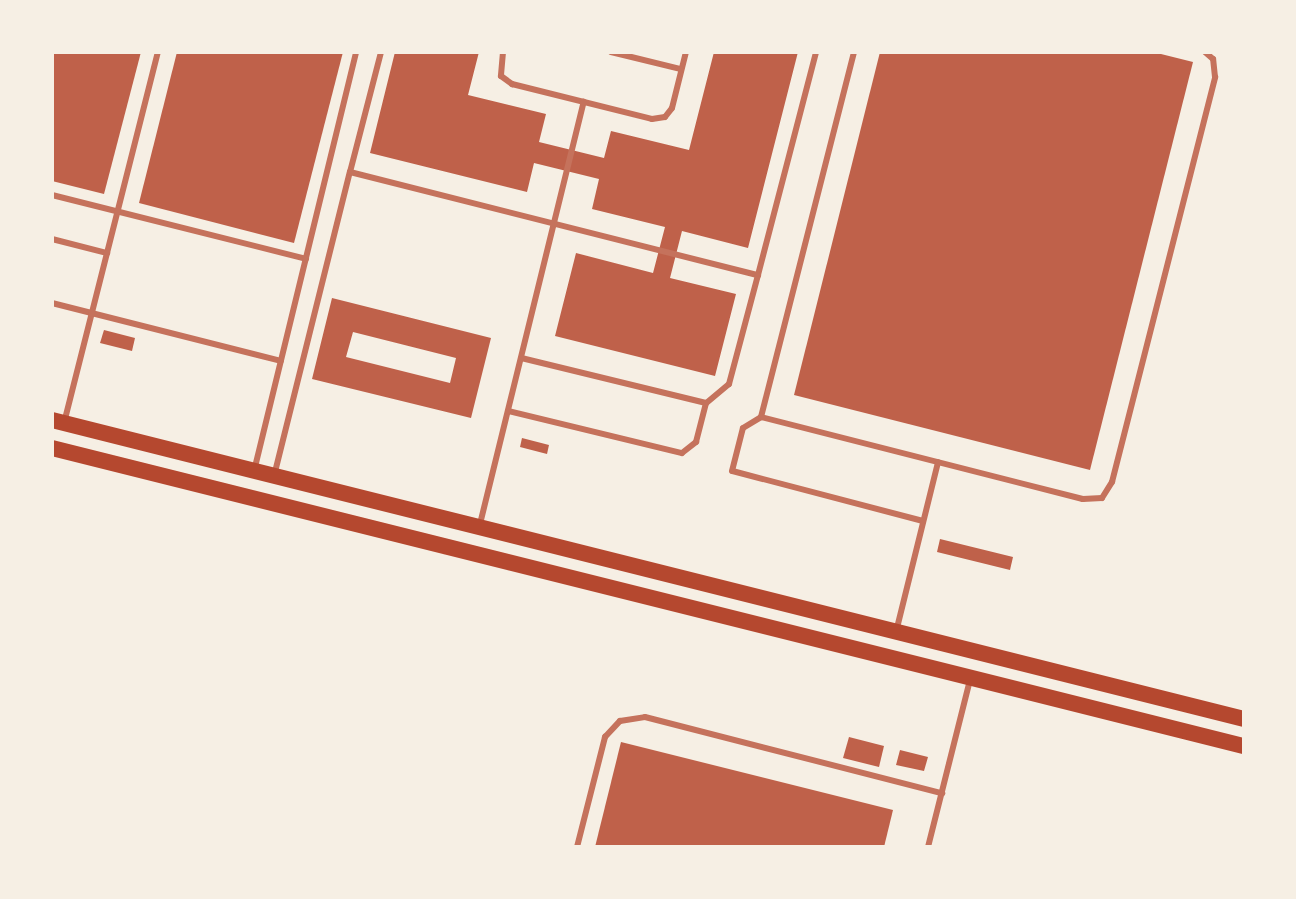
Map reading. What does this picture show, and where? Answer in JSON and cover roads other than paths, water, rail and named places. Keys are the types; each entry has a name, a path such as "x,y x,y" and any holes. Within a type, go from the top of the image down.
{"main road":[{"path":"58,422 1244,719"},
{"path":"52,448 1244,746"}],"lane":[{"path":"58,422 92,313 158,52"},
{"path":"254,471 356,52"},
{"path":"274,476 381,52"},
{"path":"503,52 501,76 512,84 652,119 665,117 686,52"},
{"path":"611,52 681,69"},
{"path":"508,411 682,453 693,447 706,403 729,384 816,52"},
{"path":"854,52 761,417 743,428 732,471 923,521"},
{"path":"761,417 1083,499 1102,498 1112,482 1215,77 1213,59 1205,52"},
{"path":"480,527 584,102"},
{"path":"350,172 758,275"},
{"path":"52,195 306,259"},
{"path":"52,239 107,253"},
{"path":"52,303 281,361"},
{"path":"522,358 706,403"},
{"path":"896,632 938,462"},
{"path":"928,847 970,678"},
{"path":"577,847 605,737 620,721 645,717 942,793"}]}
